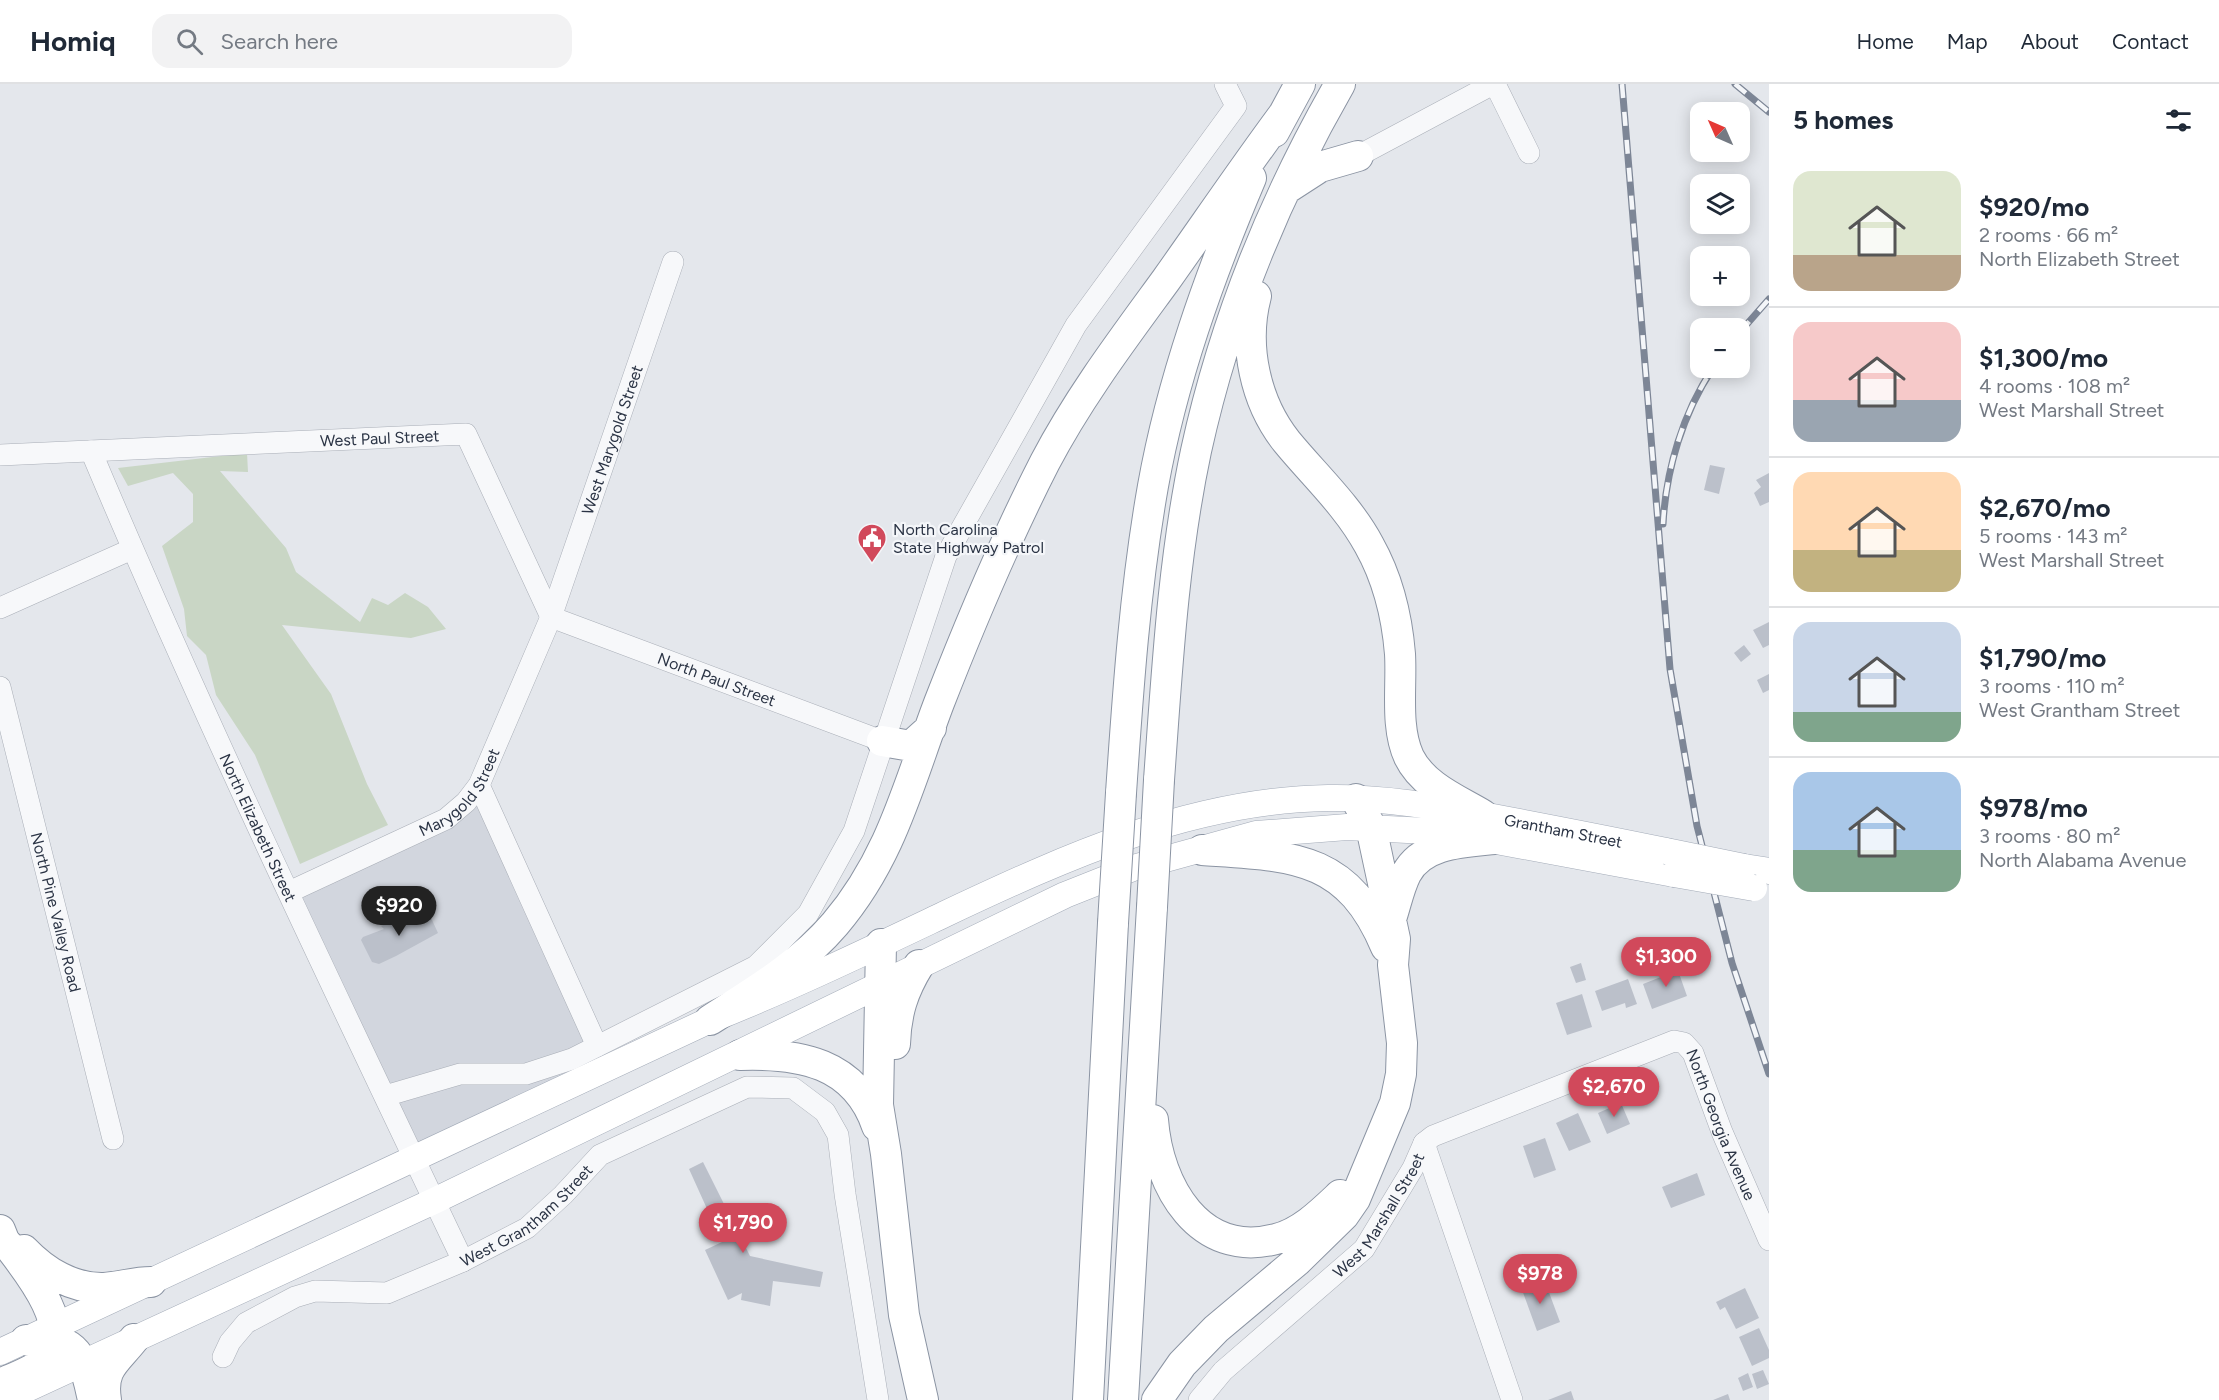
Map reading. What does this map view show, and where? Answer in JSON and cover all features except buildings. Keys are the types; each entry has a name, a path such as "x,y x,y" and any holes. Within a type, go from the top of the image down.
{"highway":[{"path":"1088,1400 1121,793 1134,619 1154,484 1168,420 1195,322 1219,255 1251,179 1300,84"},
{"path":"1123,1400 1169,633 1196,451 1221,359 1264,237 1286,189 1341,84"},
{"path":"1324,114 1335,147 1343,153 1358,156"},
{"path":"710,1020 781,975 835,924 857,895 891,837 930,728 966,638 1013,525 1047,459 1084,395 1283,115"},
{"path":"1286,189 1320,167 1358,156"},
{"path":"1264,237 1262,275 1255,300 1251,336 1255,374 1260,392 1286,441 1357,525 1378,564 1397,629 1402,723 1409,756 1425,779 1488,827 1424,855 1407,872 1391,919"},
{"path":"882,741 911,746 930,728"},
{"path":"1158,1400 1182,1364 1209,1335 1297,1261 1344,1215 1355,1199 1395,1103 1401,1074 1401,1022 1394,965 1395,939 1371,827 1356,799"},
{"path":"1202,849 1283,857 1328,873 1360,898 1371,915 1394,965"},
{"path":"881,944 878,1105 886,1154 902,1304 923,1400"},
{"path":"886,1154 893,1120 898,1015 906,986 919,965"},
{"path":"740,1055 777,1053 798,1056 832,1070 849,1083 864,1100 874,1119 886,1154"},
{"path":"1143,1057 1162,1171 1181,1204 1210,1231 1243,1242 1278,1239 1308,1223 1368,1167"},
{"path":"0,1230 11,1234 43,1268 70,1282 94,1288 151,1282"},
{"path":"0,1230 4,1240 46,1298 33,1340"},
{"path":"1071,1400 1077,1372 1091,1331"},
{"path":"106,1400 106,1373 134,1339"},
{"path":"33,1340 73,1350 82,1363 93,1400"},
{"path":"0,1384 45,1361 52,1352 33,1340"}],"main road":[{"name":"Grantham Street","path":"33,1340 151,1282 710,1020 771,996 1039,870 1145,830 1216,810 1253,804 1327,798 1403,802 1488,827 1759,880"},
{"name":"Grantham Street","path":"3,1400 434,1201 740,1055 919,965 1101,880 1144,865 1256,834 1371,827 1448,832 1488,827"}],"street":[{"path":"385,1096 460,1074 526,1074 572,1059 756,966 808,914 854,831 882,741 946,556 1076,325 1236,106 1225,84"},
{"path":"1358,156 1494,84 1529,153"},
{"name":"West Marygold Street","path":"551,618 673,262"},
{"name":"West Paul Street","path":"91,451 466,434 551,618"},
{"path":"0,455 91,451"},
{"name":"North Elizabeth Street","path":"91,451 132,549 413,1160 463,1261"},
{"path":"0,608 132,549"},
{"name":"North Paul Street","path":"551,618 882,741"},
{"name":"Marygold Street","path":"290,892 446,819 466,802 479,785 551,618"},
{"name":"North Pine Valley Road","path":"0,687 113,1139"},
{"path":"479,785 597,1046"},
{"name":"West Marshall Street","path":"1199,1400 1223,1371 1364,1249 1413,1168 1424,1143 1433,1136 1674,1041 1684,1043"},
{"name":"North Georgia Avenue","path":"1684,1043 1693,1053 1722,1132 1769,1240"},
{"name":"West Grantham Street","path":"224,1357 230,1342 246,1323 295,1297 315,1291 387,1293 463,1261 527,1228 563,1195 600,1155 747,1087 793,1088 825,1112 838,1136 844,1194 878,1400"},
{"path":"1424,1143 1512,1400"}],"shaded area":[{"path":"479,785 607,1068 413,1160 289,892 446,819"}],"green space":[{"path":"247,453 248,472 220,471 286,548 296,572 360,622 372,598 388,605 405,593 428,607 446,629 411,638 282,625 331,694 367,784 388,825 300,864 255,755 216,695 206,655 187,636 184,609 162,546 193,522 193,494 173,473 128,486 118,468"}],"railway":[{"path":"1622,84 1670,669 1697,826 1732,963 1769,1074"},
{"path":"1735,84 1769,112"},
{"path":"1750,321 1769,299"},
{"path":"1663,524 1672,462 1685,423 1707,378"}],"place":[{"name":"North Carolina State Highway Patrol","path":"872,564"}]}
